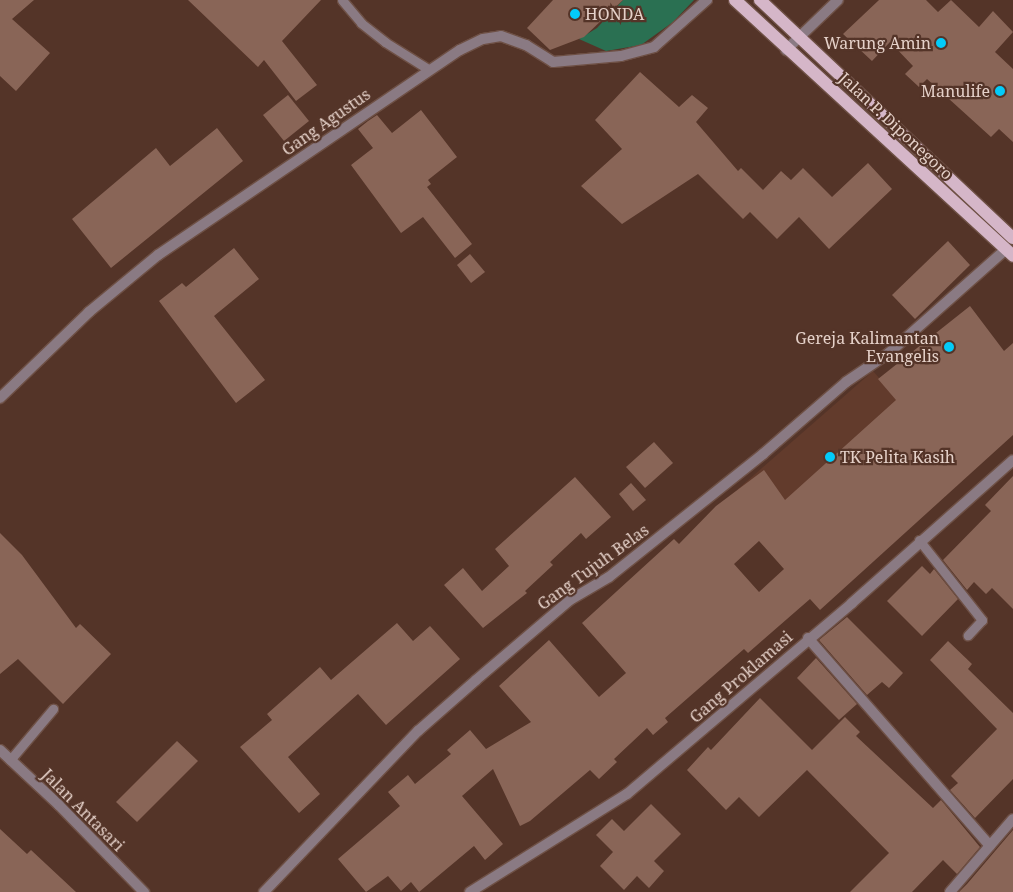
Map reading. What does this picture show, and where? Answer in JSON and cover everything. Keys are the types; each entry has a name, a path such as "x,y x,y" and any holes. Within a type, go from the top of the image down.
{"main road":[{"name":"Jalan P. Diponegoro","path":"735,0 786,50 1009,253"},
{"name":"Jalan P. Diponegoro","path":"760,0 1013,238"}],"street":[{"name":"Gang Agustus","path":"0,398 89,312 158,255 428,69 471,44 501,36 526,46 553,62 621,56 654,47 706,0"},
{"path":"786,50 838,0"},
{"name":"Gang Tujuh Belas","path":"264,892 418,730 482,674 570,600 609,577 763,454 846,382 889,353 1009,253"},
{"name":"Gang Proklamasi","path":"470,892 627,794 808,638 852,603 919,540 1012,461"},
{"path":"808,638 990,846"},
{"name":"Jalan Antasari","path":"0,750 59,805 144,892"},
{"path":"950,892 1013,819"}],"lane":[{"path":"342,0 361,23 428,69"},
{"path":"919,540 982,620 968,635"},
{"path":"10,760 53,709"}],"shaded area":[{"name":"TK Pelita Kasih","path":"873,371 920,425 772,537 738,489"}],"green space":[{"path":"623,0 694,0 673,22 641,45 606,51 579,39 597,28"}],"building":[{"path":"0,0 34,0 12,19 50,53 16,91 0,76"},
{"path":"188,0 321,0 282,41 317,85 296,101 264,60 258,67"},
{"name":"HONDA","path":"553,0 623,0 584,37 550,50 527,28"},
{"path":"879,0 926,0 938,12 951,0 979,27 993,11 1013,32 995,52 1013,69 1013,142 999,129 991,137 927,79 919,87 905,74 913,66 890,42 872,61 843,34"},
{"path":"640,72 679,107 692,95 708,108 696,122 738,171 741,168 763,190 781,171 791,180 803,168 832,197 868,163 892,189 829,249 799,217 777,239 750,212 743,219 698,174 622,224 581,186 622,149 595,120"},
{"path":"288,95 309,121 284,141 263,115"},
{"path":"421,110 457,157 428,180 431,184 427,187 472,244 455,258 423,217 401,233 351,165 373,148 358,129 368,121 377,115 392,133"},
{"path":"217,128 243,161 111,268 72,219 156,148 170,166"},
{"path":"948,241 970,265 915,319 892,295"},
{"path":"234,248 259,279 214,316 265,380 236,403 159,301 182,283 186,287"},
{"path":"470,254 485,272 471,283 457,265"},
{"path":"970,306 1004,351 1013,343 1013,435 820,610 810,599 748,653 744,649 665,718 668,722 653,735 647,728 614,759 617,762 599,779 590,770 530,821 520,826 493,769 462,796 503,844 485,860 474,846 419,892 411,882 401,891 388,876 366,892 338,859 400,806 388,792 408,775 415,784 451,754 447,750 470,730 486,749 531,722 499,686 549,640 599,697 626,673 582,623 674,539 679,544 716,506 764,470 785,500 896,400 878,379","holes":["759,541 784,569 759,592 734,564"]},
{"path":"654,442 673,463 645,488 626,467"},
{"path":"1013,476 1013,609 992,588 986,594 974,582 967,590 943,560 991,511 985,505"},
{"path":"575,477 611,517 586,539 581,533 550,562 553,565 525,591 527,593 483,628 444,585 463,568 482,591 509,566 495,549"},
{"path":"631,483 646,500 633,511 619,494"},
{"path":"0,533 22,555 76,628 80,624 111,654 63,704 18,659 0,674"},
{"path":"922,566 930,574 934,569 958,599 922,636 887,601"},
{"path":"847,617 903,673 889,688 882,682 867,695 819,640"},
{"path":"397,623 413,641 430,626 460,659 386,725 358,694 288,757 320,794 299,813 240,747 272,720 267,714 320,667 331,680"},
{"path":"948,641 972,664 968,669 1013,713 1013,779 975,818 950,790 958,783 951,776 997,729 930,660"},
{"path":"816,658 857,704 839,720 797,678"},
{"path":"760,698 812,750 845,717 860,732 856,736 933,808 941,800 980,847 957,874 943,860 912,892 850,892 889,853 807,770 759,817 739,797 726,810 687,770 708,747 711,750"},
{"path":"177,741 198,761 137,822 116,802"},
{"path":"651,804 681,834 654,861 664,871 649,888 637,876 624,890 600,866 613,852 596,835 612,819 624,831"},
{"path":"0,829 27,854 31,850 76,892 0,892"},
{"path":"1013,830 1013,892 959,892 967,884"}],"place":[{"name":"HONDA","path":"575,14"},
{"name":"Warung Amin","path":"941,43"},
{"name":"Manulife","path":"1000,91"},
{"name":"Gereja Kalimantan Evangelis","path":"949,347"},
{"name":"TK Pelita Kasih","path":"830,457"}]}
